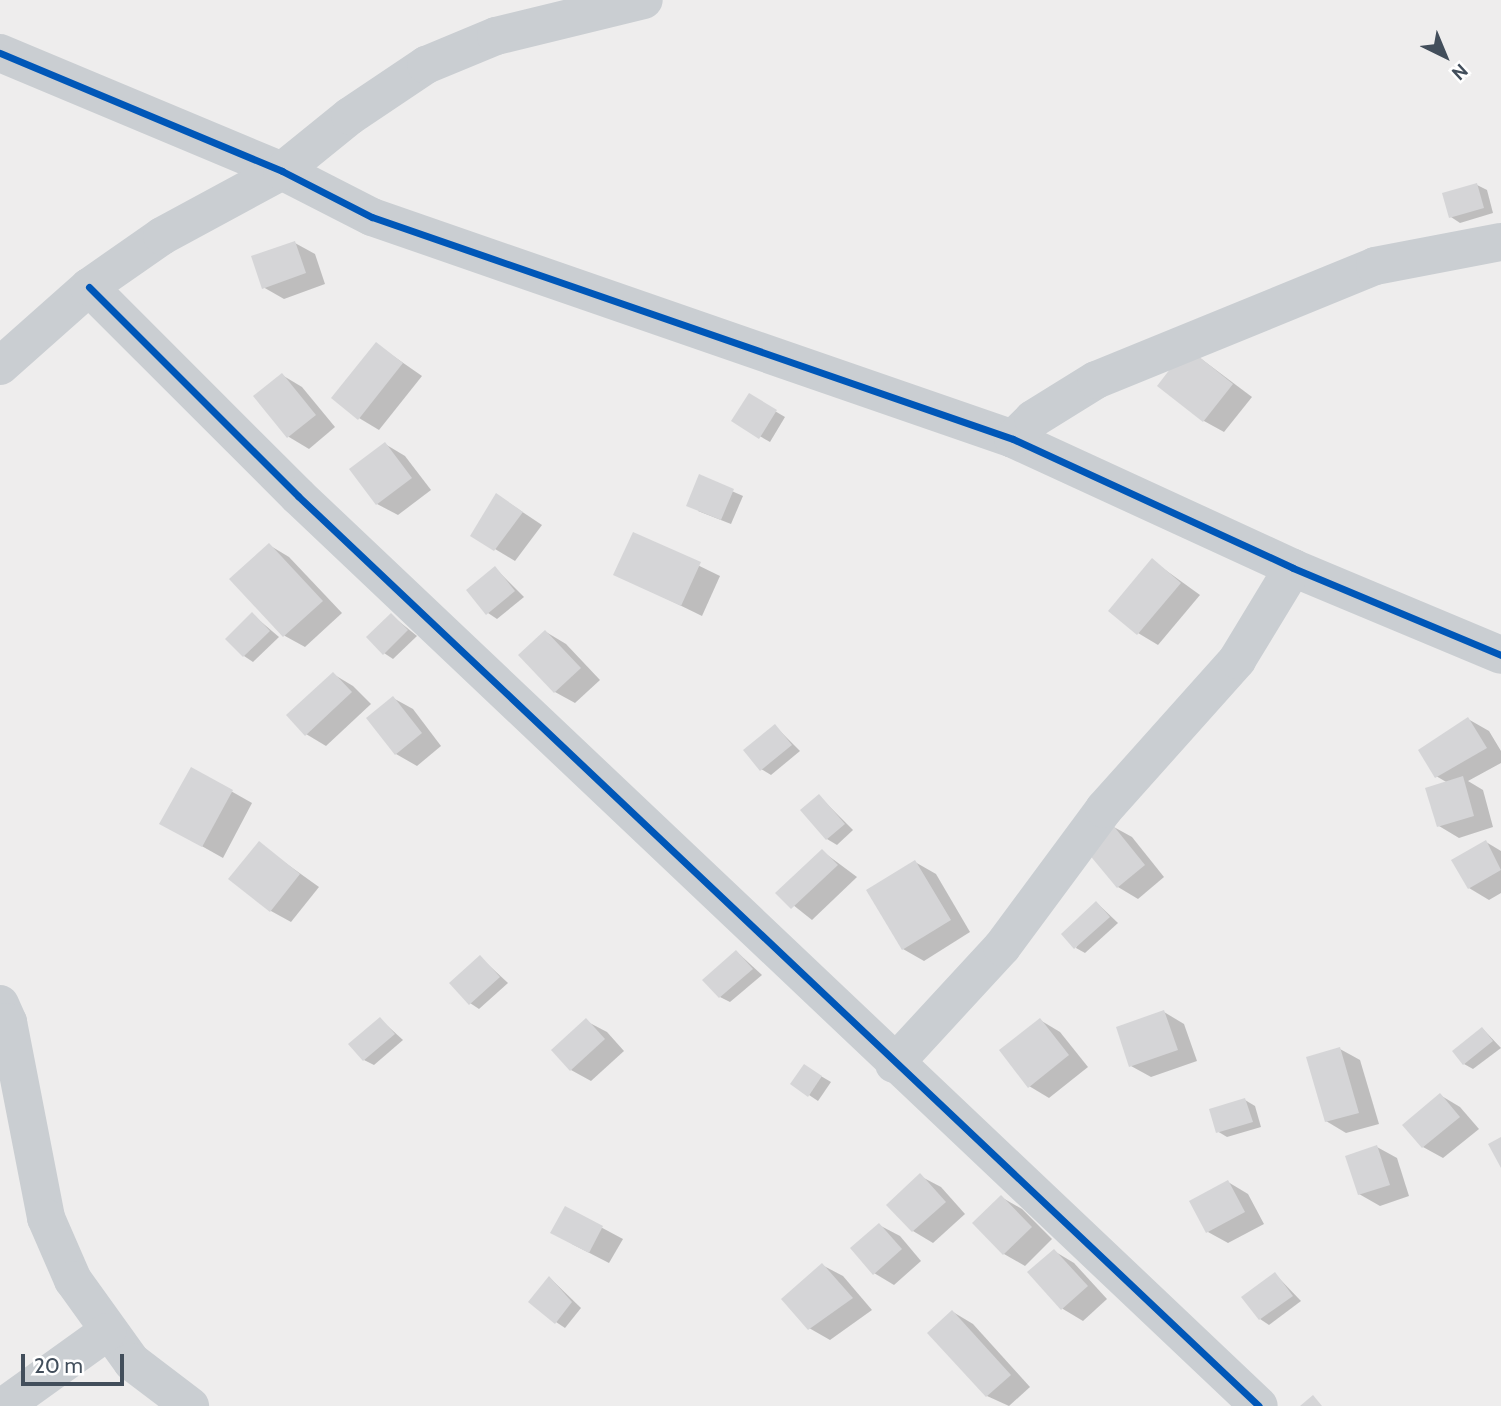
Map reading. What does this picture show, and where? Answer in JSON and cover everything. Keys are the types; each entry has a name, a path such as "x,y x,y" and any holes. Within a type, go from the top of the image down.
{"street":[{"path":"0,366 89,287 162,236 282,171 350,116 426,65 496,36 644,0"},
{"path":"0,52 282,171 372,217 1013,439 1293,568 1501,655"},
{"path":"1013,439 1033,419 1096,380 1362,271 1501,242"},
{"path":"89,287 298,496 894,1064 1259,1406"},
{"path":"894,1064 1002,947 1104,809 1237,660 1293,568"},
{"path":"0,1003 8,1022 46,1217 73,1280 107,1332 132,1362 190,1406"},
{"path":"4,1406 107,1332"}],"building":[{"path":"1477,183 1484,208 1449,218 1442,193"},
{"path":"295,241 306,273 262,289 251,256"},
{"path":"376,342 403,363 358,420 331,398"},
{"path":"1187,347 1233,384 1203,422 1157,386"},
{"path":"282,373 316,415 287,438 253,396"},
{"path":"749,393 777,410 759,439 731,421"},
{"path":"385,442 412,478 376,505 349,469"},
{"path":"699,474 734,489 721,520 686,506"},
{"path":"496,493 523,512 494,551 470,536"},
{"path":"633,532 701,562 681,606 613,575"},
{"path":"269,543 323,601 283,637 229,579"},
{"path":"1152,558 1181,583 1137,635 1108,611"},
{"path":"495,566 515,591 486,615 466,590"},
{"path":"252,612 270,631 243,657 225,639"},
{"path":"391,613 408,630 383,655 366,637"},
{"path":"545,630 581,668 554,693 518,655"},
{"path":"333,672 352,692 305,736 286,715"},
{"path":"393,696 422,733 395,755 366,718"},
{"path":"1468,717 1487,748 1435,778 1418,750"},
{"path":"775,724 792,745 760,771 743,750"},
{"path":"191,767 233,790 202,847 159,824"},
{"path":"1463,776 1474,816 1437,827 1425,788"},
{"path":"819,794 845,824 826,840 800,810"},
{"path":"1112,824 1145,865 1117,888 1083,847"},
{"path":"1486,840 1501,870 1468,889 1451,860"},
{"path":"259,841 300,874 270,912 228,879"},
{"path":"822,849 838,865 791,909 775,893"},
{"path":"915,860 951,920 902,950 866,890"},
{"path":"1096,901 1110,917 1074,949 1061,934"},
{"path":"736,950 753,969 719,998 702,980"},
{"path":"480,955 500,977 469,1005 449,983"},
{"path":"1164,1010 1178,1050 1129,1067 1116,1027"},
{"path":"380,1017 395,1034 363,1061 348,1044"},
{"path":"586,1018 605,1039 570,1071 551,1050"},
{"path":"1040,1018 1069,1055 1028,1088 999,1050"},
{"path":"1482,1027 1493,1041 1463,1065 1452,1051"},
{"path":"1340,1047 1359,1113 1325,1122 1306,1057"},
{"path":"804,1064 822,1076 808,1097 790,1084"},
{"path":"1440,1093 1460,1117 1422,1148 1402,1125"},
{"path":"1245,1098 1253,1122 1216,1133 1209,1109"},
{"path":"1501,1137 1501,1168 1488,1144"},
{"path":"1377,1145 1390,1185 1358,1195 1345,1156"},
{"path":"920,1173 946,1202 912,1232 886,1205"},
{"path":"1228,1180 1245,1212 1206,1233 1189,1201"},
{"path":"1001,1195 1032,1227 1003,1255 972,1223"},
{"path":"565,1206 603,1226 589,1253 550,1233"},
{"path":"879,1223 902,1249 873,1275 850,1248"},
{"path":"1054,1249 1088,1286 1061,1310 1027,1272"},
{"path":"822,1263 853,1298 808,1330 781,1299"},
{"path":"1275,1272 1293,1296 1259,1320 1241,1297"},
{"path":"549,1276 572,1302 555,1324 528,1302"},
{"path":"952,1310 1011,1375 986,1397 927,1333"},
{"path":"1313,1395 1322,1406 1300,1406"}],"cycle path":[{"path":"0,53 282,171 372,217 1013,439 1293,568 1501,655"},
{"path":"89,287 298,496 1259,1406"}]}
